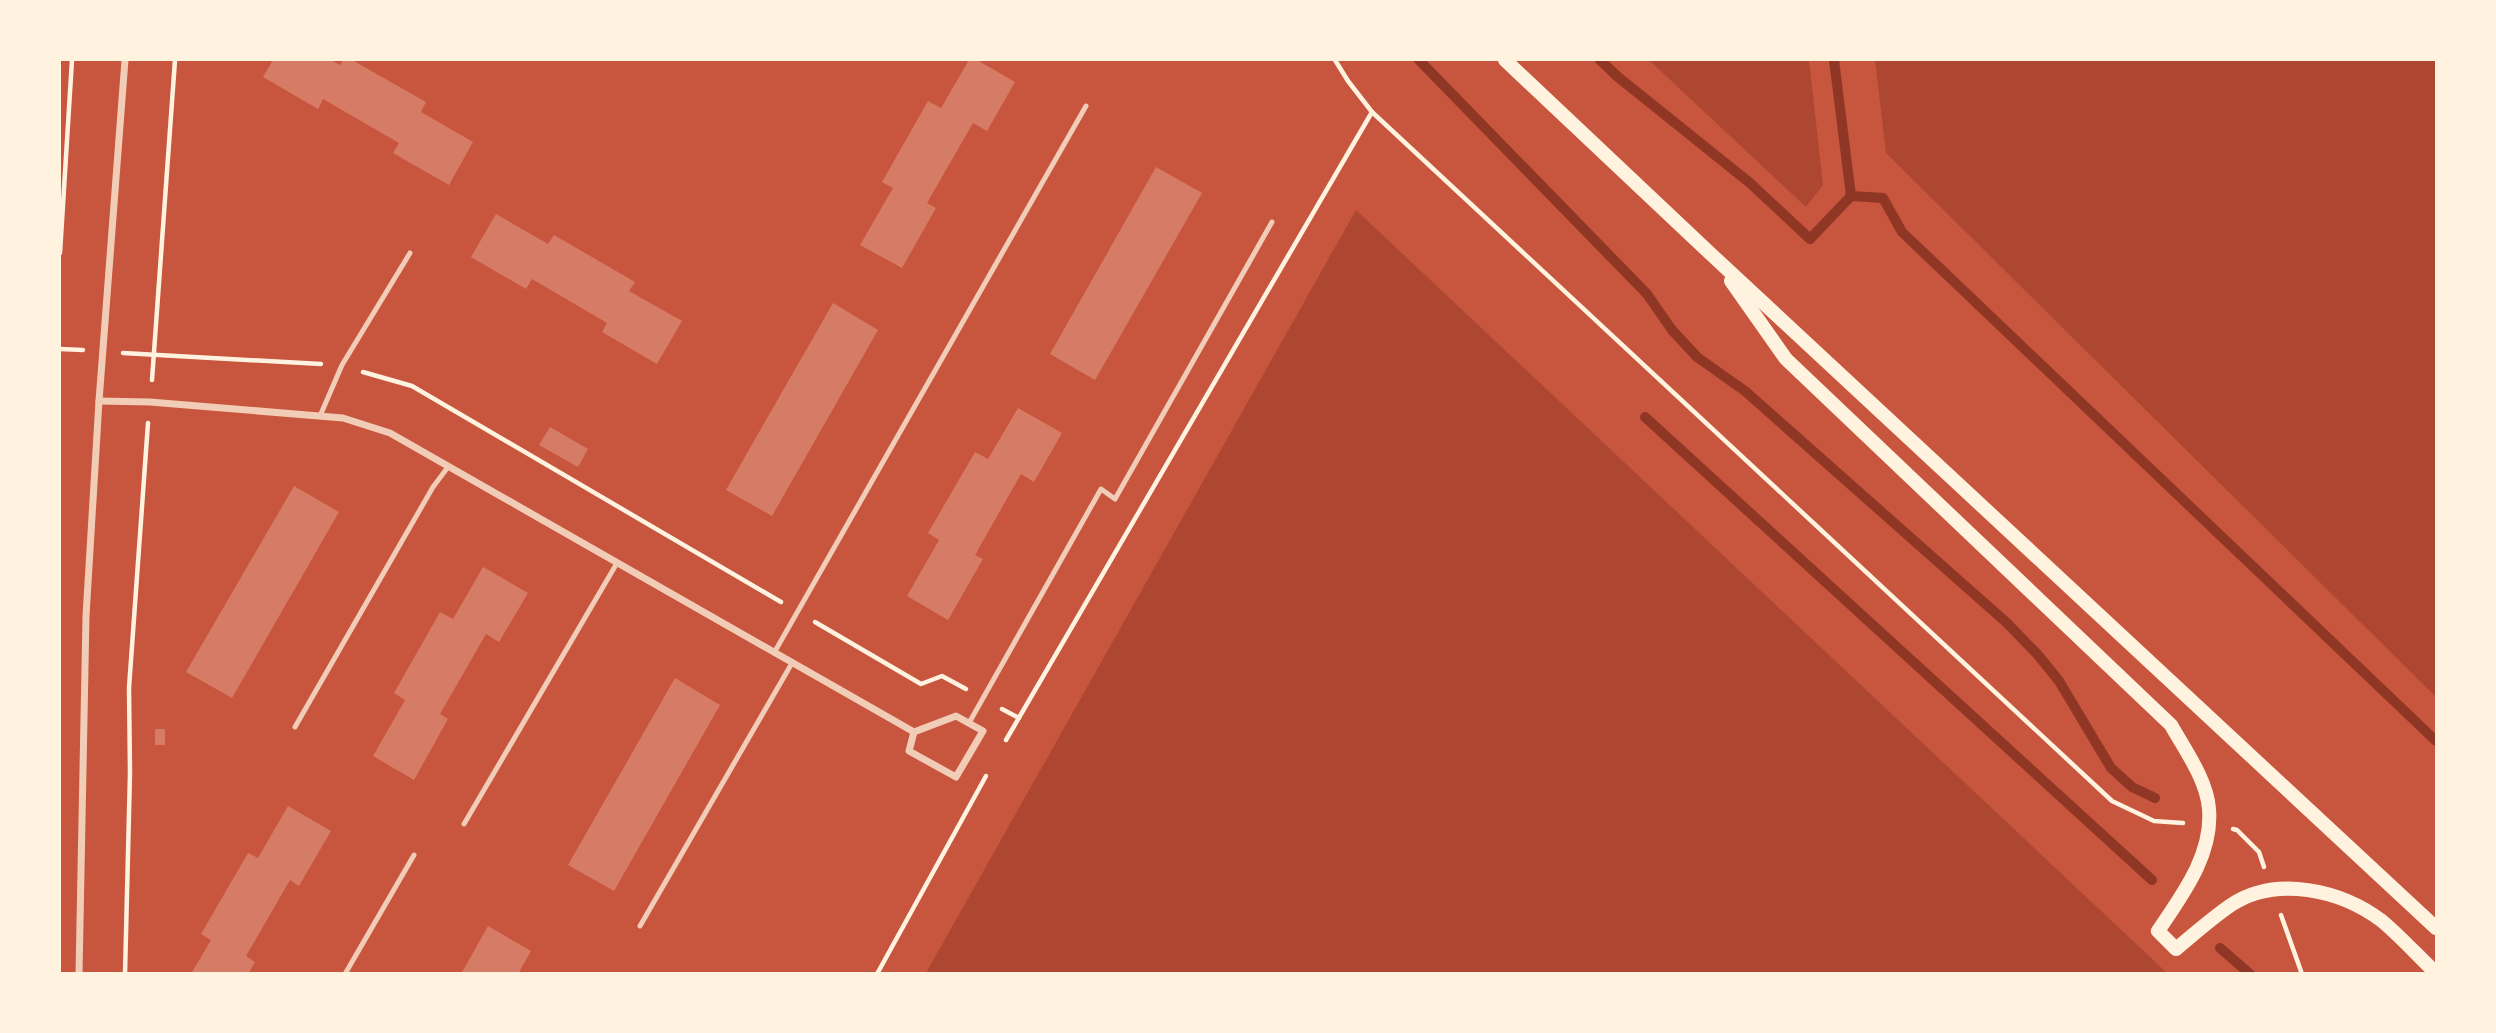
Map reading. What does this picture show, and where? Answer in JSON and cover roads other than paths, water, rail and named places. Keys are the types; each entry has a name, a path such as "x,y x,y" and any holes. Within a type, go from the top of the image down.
{"main road":[{"path":"1505,60 2437,928"},
{"path":"1714,257 1786,359 2171,725 2199,777 2209,808 2205,848 2185,891 2158,931 2176,949 2232,905 2255,894 2291,888 2336,896 2381,920 2437,973"}],"street":[{"path":"79,974 86,616 125,60"},
{"path":"99,401 150,402 343,418 390,433 914,732"},
{"path":"956,716 984,731 956,777 909,751 914,732 956,716"}],"lane":[{"path":"774,653 1086,106"},
{"path":"969,723 1101,489 1115,499 1272,222"},
{"path":"320,416 342,365 410,253"},
{"path":"295,727 433,487 448,467"},
{"path":"464,824 617,563"},
{"path":"640,926 792,663"},
{"path":"345,974 414,855"}],"waterway":[{"path":"1419,60 1647,294 1672,330 1697,357 1745,391 2007,623 2059,681 2111,768 2132,787 2155,798"},
{"path":"1600,60 1750,183 1810,239 1851,196 1834,60"},
{"path":"1851,196 1883,198 1902,232 2436,741"},
{"path":"1645,417 2152,880"},
{"path":"2220,948 2250,974"}]}
